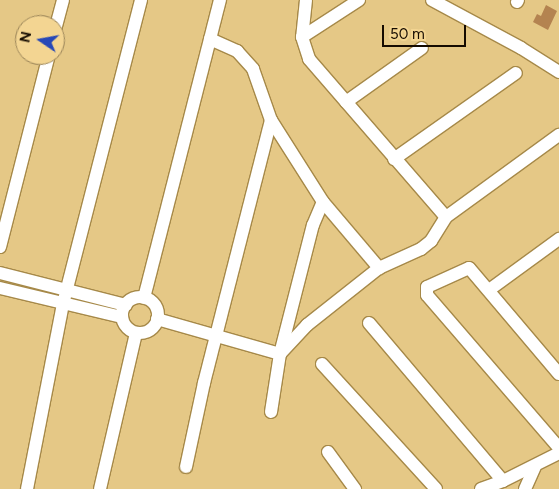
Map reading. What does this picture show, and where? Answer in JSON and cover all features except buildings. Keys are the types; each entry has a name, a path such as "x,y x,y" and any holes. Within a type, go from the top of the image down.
{"street":[{"path":"59,15 63,0"},
{"path":"27,489 63,304 141,0"},
{"path":"144,298 220,0"},
{"path":"306,0 302,37 309,59 446,217"},
{"path":"302,37 359,0"},
{"path":"432,0 522,48 559,72"},
{"path":"210,39 236,51 254,69 271,120 323,202 380,268"},
{"path":"346,102 422,48"},
{"path":"0,247 46,65"},
{"path":"394,159 516,73"},
{"path":"186,467 216,336 271,120"},
{"path":"280,354 307,325 380,268 420,249 431,241 446,217 559,135"},
{"path":"271,412 280,354 313,225 323,202"},
{"path":"489,290 559,239"},
{"path":"559,374 469,268 427,287 425,291 559,448"},
{"path":"0,273 67,290 124,311"},
{"path":"0,288 63,304 124,311"},
{"path":"137,298 144,298 155,306 157,319 149,330 136,333 124,324 124,311 137,298"},
{"path":"157,319 280,354"},
{"path":"369,323 503,481"},
{"path":"100,489 136,333"},
{"path":"322,364 436,489"},
{"path":"328,452 355,489"},
{"path":"481,489 535,467 559,453"},
{"path":"525,489 535,467"}]}
